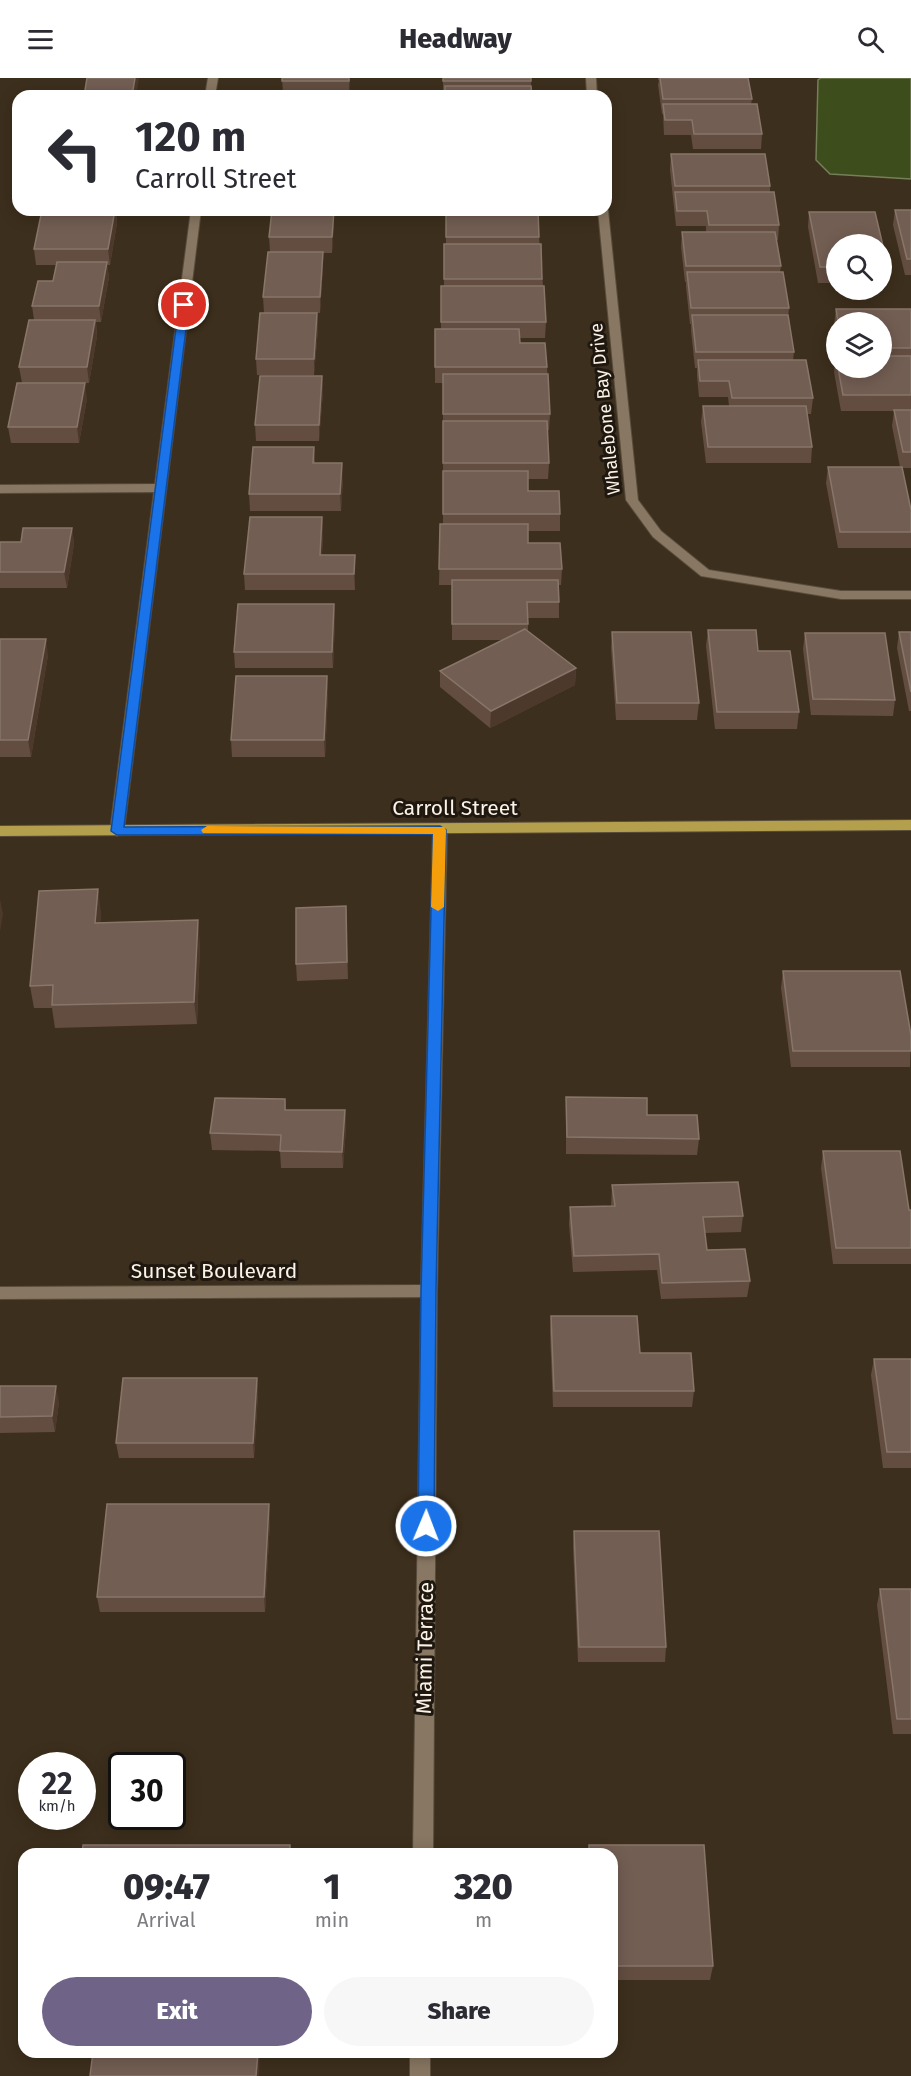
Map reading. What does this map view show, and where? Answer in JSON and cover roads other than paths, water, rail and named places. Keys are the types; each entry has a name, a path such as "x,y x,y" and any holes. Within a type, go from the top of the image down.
{"main road":[{"name":"Carroll Street","path":"0,831 440,830 911,825"}],"street":[{"path":"117,831 195,216"},
{"name":"Whalebone Bay Drive","path":"604,216 632,501 657,534 705,573 841,595 911,595"},
{"path":"0,489 161,488"},
{"name":"Miami Terrace","path":"423,1848 429,1291 440,830"},
{"name":"Sunset Boulevard","path":"0,1293 429,1291"},
{"path":"420,2058 420,2076"}]}
